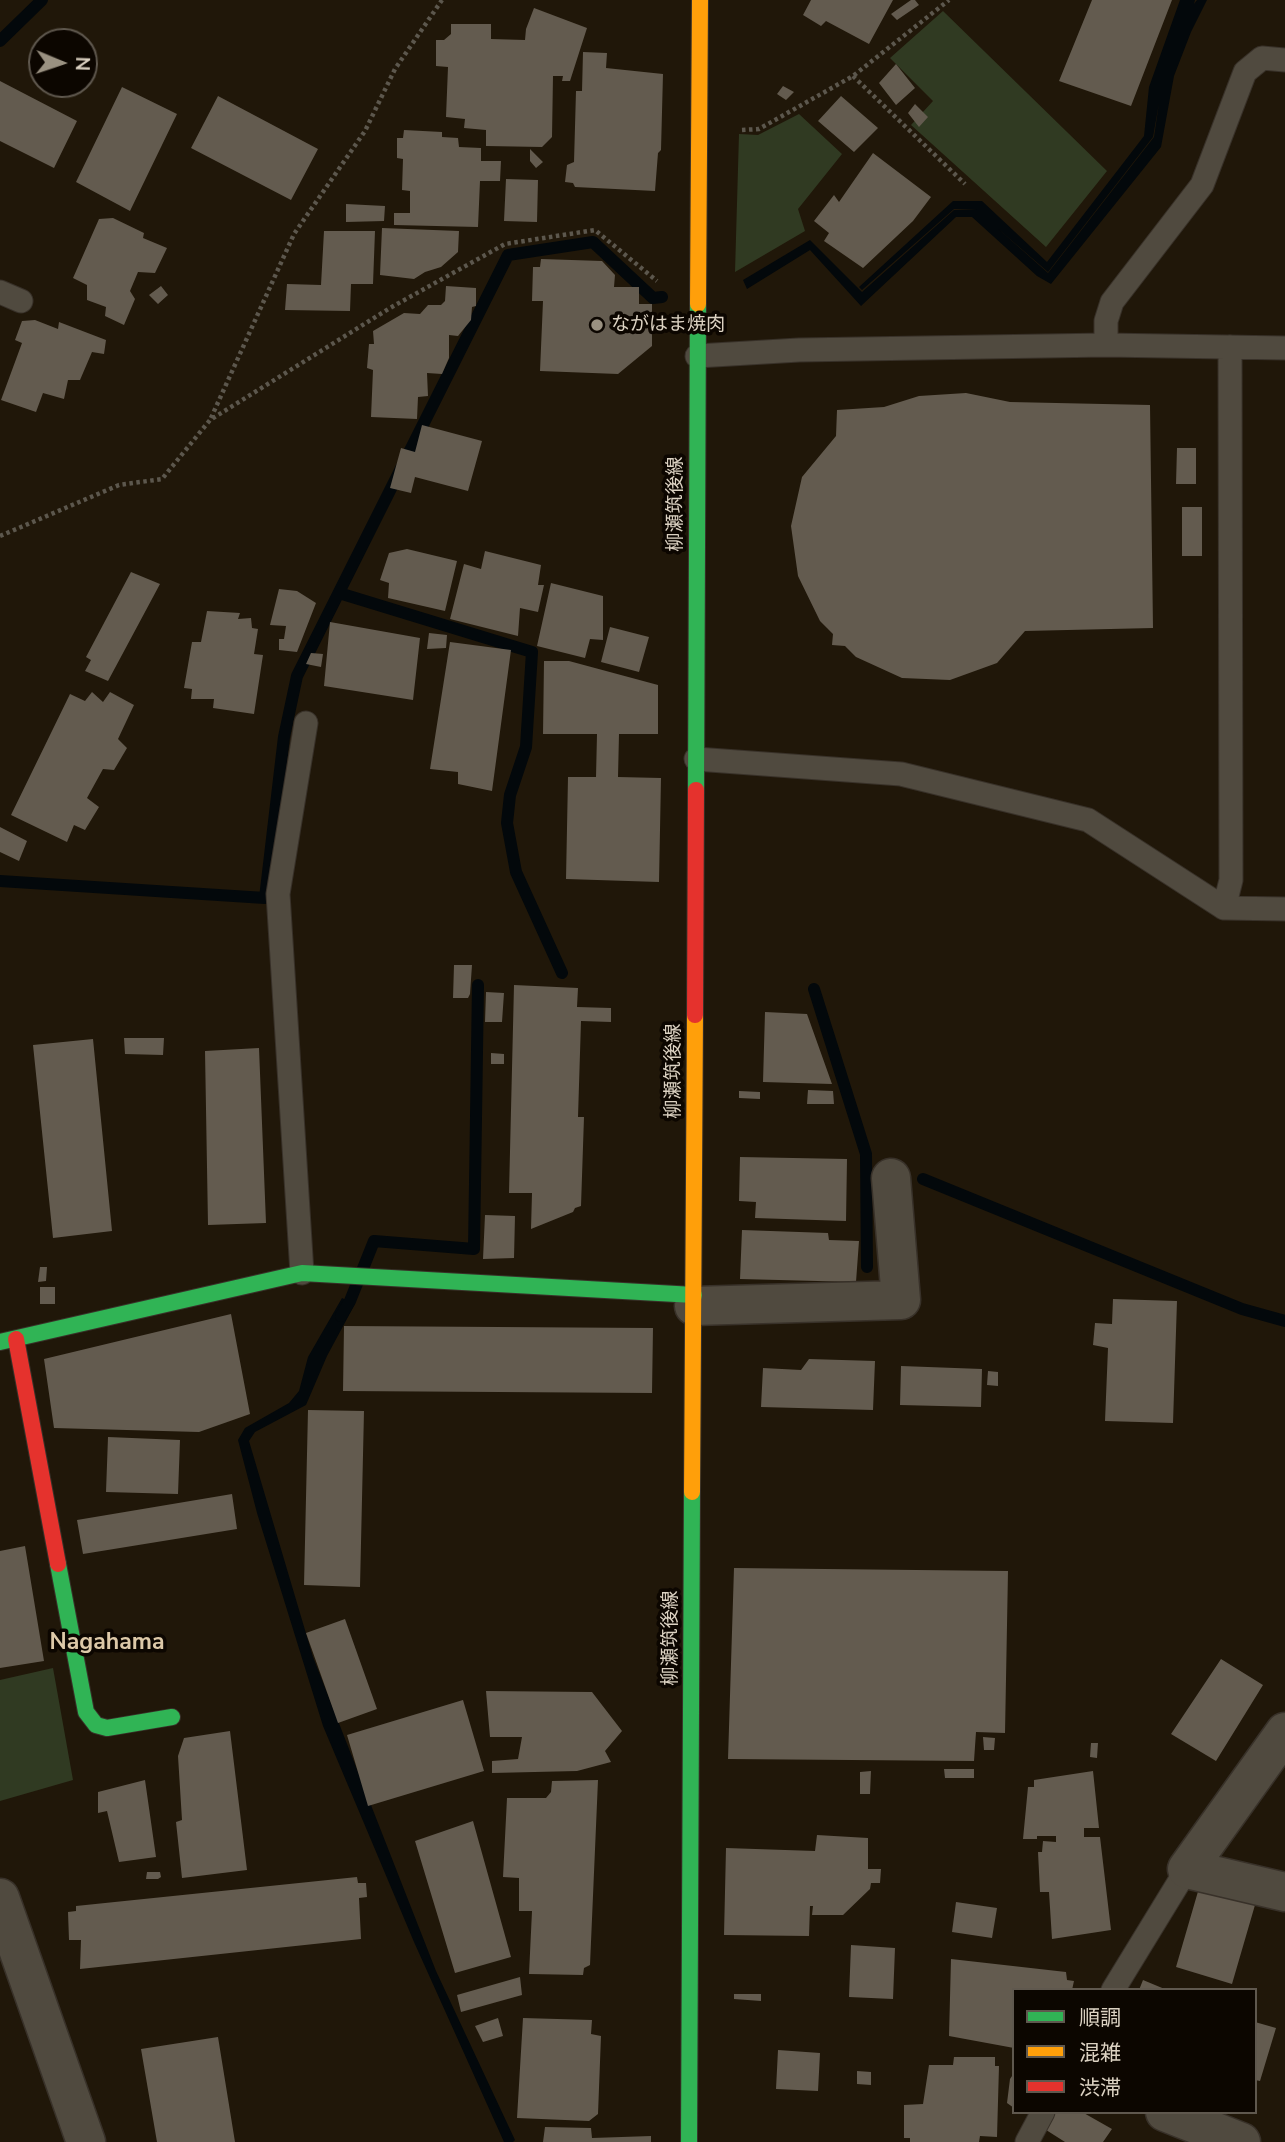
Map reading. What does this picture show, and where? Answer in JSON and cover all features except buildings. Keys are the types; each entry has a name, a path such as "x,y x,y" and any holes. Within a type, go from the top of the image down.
{"main road":[{"name":"柳瀬筑後線","path":"689,2142 700,0"},
{"path":"172,1717 107,1728 96,1725 86,1712 8,1341 302,1273 694,1301"}],"street":[{"path":"694,1301 901,1300 891,1178"},
{"path":"1285,1732 1187,1869 1285,1892"},
{"path":"0,1898 86,2142"},
{"path":"1170,2114 1241,2142"}],"lane":[{"path":"1106,345 1106,321 1112,302 1202,185 1245,72 1262,58 1285,60"},
{"path":"697,356 799,350 1106,345 1285,348"},
{"path":"1224,908 1231,880 1230,347"},
{"path":"302,1273 278,894 306,723"},
{"path":"696,759 901,774 1088,820 1224,908 1285,909"},
{"path":"1114,1988 1187,1869"},
{"path":"1027,2142 1042,2114"}],"path":[{"path":"0,536 119,485 162,479 210,420 294,234 365,131 395,69 442,0"},
{"path":"699,131 759,129 853,76 949,0"},
{"path":"853,76 965,184"},
{"path":"210,420 390,308 505,244 595,230 634,260 697,317"}],"green space":[{"path":"943,11 1107,171 1046,247 911,125 933,101 890,58"},
{"path":"799,114 842,154 798,209 805,231 735,272 739,134 758,135"},
{"path":"53,1668 73,1780 0,1801 0,1680"}],"shaded area":[{"path":"1180,0 1195,0 1194,4 1197,0 1207,0 1174,76 1161,147 1051,284 1037,276 972,217 956,217 861,306 810,250 747,289 743,280 810,240 862,292 954,210 977,210 954,209 862,290 859,287 953,201 982,201 1047,262 1144,136 1149,87","holes":["1159,103 1154,137 1048,273 995,226 1048,272 1153,137"]},
{"path":"342,1298 355,1304 327,1356 306,1405 255,1432 249,1441 313,1657 436,1971 515,2140 513,2142 504,2142 414,1942 323,1726 257,1513 238,1440 245,1428 289,1403 299,1391 308,1357"}],"waterway":[{"path":"0,41 42,0"},
{"path":"0,881 265,898 284,737 297,676 508,255 593,242 653,298 662,297"},
{"path":"339,593 532,652 526,747 510,795 507,823 516,872 562,973"},
{"path":"341,1316 350,1301 374,1241 474,1249 478,985"},
{"path":"814,989 866,1154 867,1267"},
{"path":"923,1179 1242,1309 1285,1321"}],"traffic: fast":[{"path":"696,790 698,304"},
{"path":"0,1342 302,1273 694,1295"},
{"path":"689,2142 692,1492"},
{"path":"58,1564 86,1712 96,1725 107,1728 172,1717"}],"traffic: slow":[{"path":"698,304 700,0"},
{"path":"692,1492 695,1015"}],"traffic: jam":[{"path":"695,1015 696,790"},
{"path":"16,1339 58,1564"}],"place":[{"name":"ながはま焼肉","path":"597,325"}],"district":[{"name":"Nagahama","path":"107,1643"}]}
